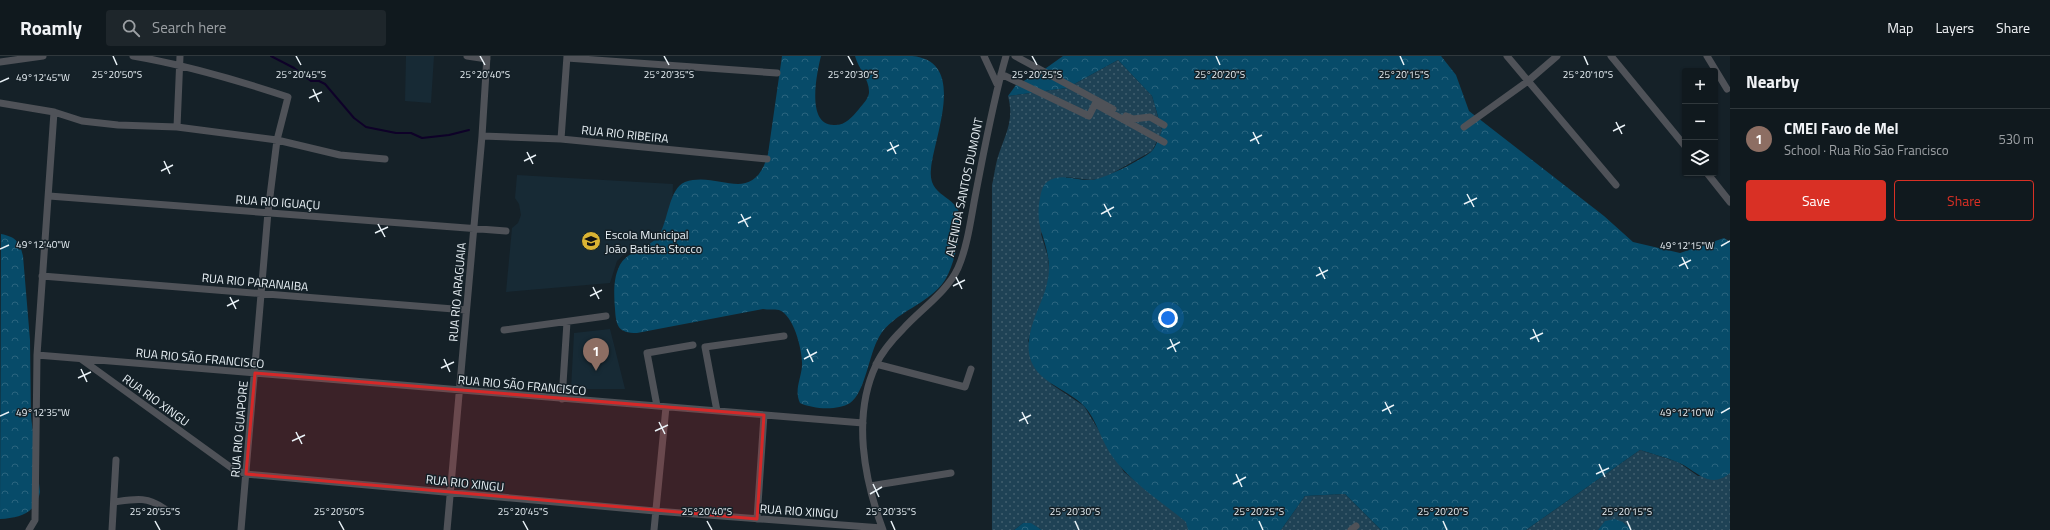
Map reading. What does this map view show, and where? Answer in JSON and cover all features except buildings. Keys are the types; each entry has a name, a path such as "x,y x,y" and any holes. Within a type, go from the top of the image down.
{"street":[{"path":"0,62 43,56"},
{"path":"133,56 179,65"},
{"path":"177,127 180,56"},
{"path":"467,56 487,57"},
{"path":"984,56 997,84"},
{"name":"AVENIDA SANTOS DUMONT","path":"883,529 870,486 866,463 863,423 867,390 876,364 887,347 904,328 950,283 958,268 972,215 997,84 1006,56"},
{"path":"1015,56 1133,119 1150,117 1164,125"},
{"path":"1507,56 1616,185"},
{"path":"1464,127 1528,81 1557,56"},
{"path":"1611,56 1682,142"},
{"path":"1707,56 1727,89"},
{"name":"RUA RIO ARAGUAIA","path":"447,530 482,136 487,57"},
{"path":"561,139 567,57 777,73"},
{"name":"RUA RIO GUAPORE","path":"179,65 239,81 288,97 278,140 268,212 241,530"},
{"path":"1001,74 1089,116 1096,104 1164,142"},
{"path":"0,103 54,112 82,121 118,125 177,127 278,140 340,155 385,160"},
{"path":"29,530 35,520 37,355 54,112"},
{"name":"RUA RIO RIBEIRA","path":"482,136 561,139 767,159"},
{"path":"1709,176 1730,202"},
{"name":"RUA RIO IGUAÇU","path":"49,196 506,231"},
{"name":"RUA RIO PARANAIBA","path":"42,276 466,310"},
{"path":"504,330 606,316"},
{"path":"562,399 567,322"},
{"path":"717,411 705,346 784,336"},
{"path":"657,406 646,353 693,345"},
{"name":"RUA RIO SÃO FRANCISCO","path":"37,355 459,391 863,423"},
{"name":"RUA RIO XINGU","path":"81,359 233,469 246,474 438,490 450,493 655,511 883,529"},
{"path":"876,364 965,387 971,369"},
{"path":"654,530 666,407"},
{"path":"757,519 764,415"},
{"path":"112,530 116,460"},
{"path":"870,486 951,473"},
{"path":"114,502 132,500 153,501 165,509"}],"highlighted area":[{"path":"255,373 764,415 757,519 246,474"}],"shaded area":[{"path":"406,56 434,56 431,103 405,101"},
{"path":"1118,60 1152,96 1162,131 1152,151 1104,178 1091,180 1066,177 1041,234 1048,257 1050,277 1028,341 1051,384 1084,406 1124,472 1187,522 1188,530 1042,530 1030,523 1023,523 1014,530 992,530 992,185 997,160 1008,129 1010,105 1008,96 1067,88"},
{"name":"Escola Municipal João Batista Stocco","path":"517,175 673,184 671,251 629,250 617,261 610,283 506,292 512,228 518,223 521,215 519,204 515,198"},
{"path":"610,329 625,389 571,389 574,333"},
{"path":"1640,450 1678,462 1698,476 1730,473 1730,530 1632,530 1623,522 1598,530 1526,530"},
{"path":"1345,494 1381,530 1281,530 1305,496"}],"green space":[{"path":"782,56 821,56 817,74 815,97 816,108 820,117 826,123 835,125 842,124 851,118 864,103 869,93 868,83 855,56 912,56 929,61 939,71 943,85 944,102 933,155 931,180 935,188 953,203 958,210 961,219 956,250 948,275 938,289 902,314 885,328 875,344 859,391 855,398 845,406 818,408 800,403 798,398 798,389 802,360 799,343 789,319 779,310 763,309 637,333 622,330 617,324 616,320 614,288 619,267 622,261 632,253 650,244 659,235 665,222 672,198 680,185 685,182 698,180 710,180 734,184 744,183 753,179 762,170 768,154"},
{"path":"1063,56 1441,56 1456,75 1469,111 1604,216 1633,242 1680,253 1724,238 1730,242 1730,473 1715,480 1709,479 1702,477 1677,462 1640,450 1526,530 1381,530 1345,494 1305,496 1281,530 1188,530 1186,522 1128,475 1108,450 1096,424 1084,406 1069,394 1044,378 1032,363 1029,353 1031,329 1044,294 1049,270 1048,257 1039,222 1040,198 1044,185 1052,179 1063,177 1086,180 1098,179 1122,169 1151,152 1156,145 1162,130 1152,96 1118,60 1067,88 1008,96 1016,85 1042,71"},
{"path":"1,234 14,239 19,244 23,256 30,340 31,416 40,492 35,505 31,510 20,516 0,519"},
{"path":"1615,519 1623,522 1632,530 1598,530 1605,521"},
{"path":"1023,523 1031,523 1042,530 1014,530"}],"waterway":[{"path":"271,56 294,68 311,81 319,81 325,84 354,118 366,127 396,133 411,133 422,138 449,135 469,130"}],"place":[{"name":"Escola Municipal João Batista Stocco","path":"591,241"},
{"name":"CMEI Favo de Mel","path":"596,371"}]}
